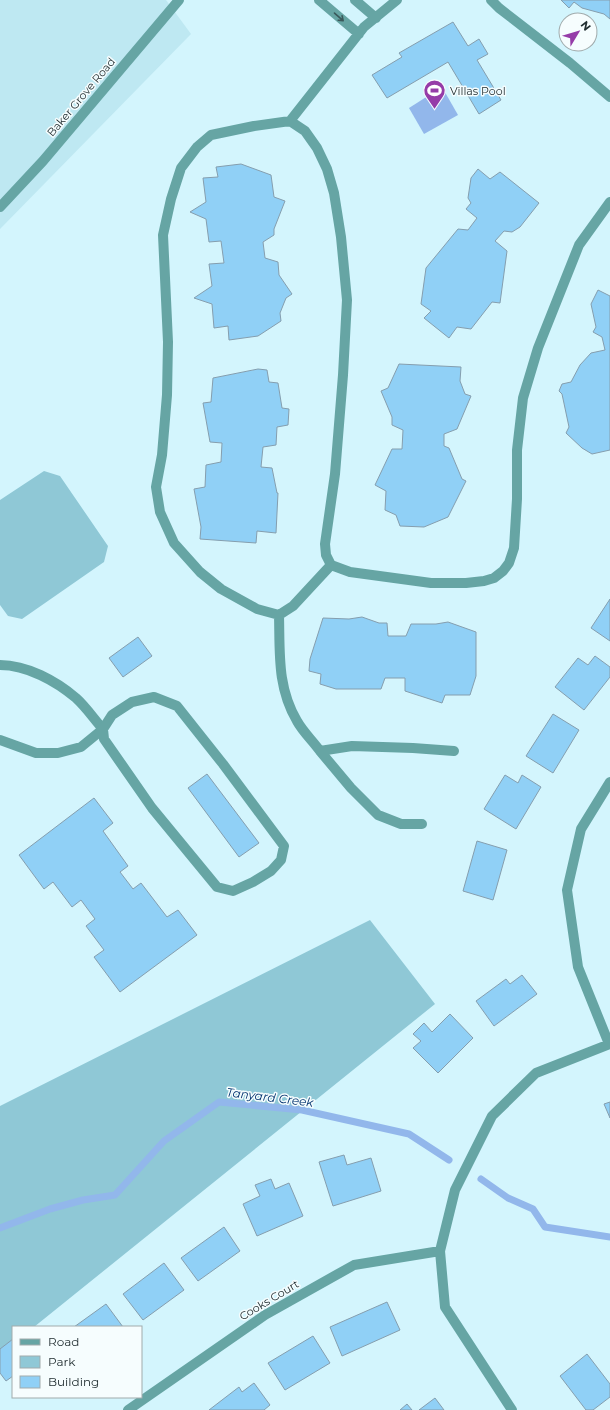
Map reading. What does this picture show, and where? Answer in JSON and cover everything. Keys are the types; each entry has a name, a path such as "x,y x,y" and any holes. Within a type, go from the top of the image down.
{"street":[{"name":"Baker Grove Road","path":"0,207 42,161 179,0"},
{"path":"319,0 359,34"},
{"path":"355,0 376,18"},
{"path":"290,121 364,27 398,0"},
{"path":"491,0 610,97"},
{"path":"331,565 293,606 279,615 258,609 221,589 200,572 174,542 160,512 156,487 162,447 167,395 168,357 163,234 180,168 197,147 211,135 254,126 290,121 305,131 318,148 327,168 334,193 341,237 347,300 335,474 325,544 326,555 331,565 350,572 431,583 484,582 494,578 503,571 509,563 514,548 517,499 517,450 523,398 538,348 579,245 610,202"},
{"path":"279,615 280,673 285,696 297,722 351,788 378,815 401,824 422,824"},
{"path":"0,665 7,665 35,672 61,687 77,699 102,729 104,739 152,808 216,887 233,891 271,871 282,860 284,846 223,764 177,706 154,697 132,702 112,715 102,729 81,747 58,753 36,753 0,740"},
{"path":"320,751 352,746 454,751"},
{"path":"512,1410 445,1307 440,1251 454,1190 492,1116 536,1073 609,1044 578,967 567,890 580,829 610,782"},
{"name":"Cooks Court","path":"128,1410 265,1315 354,1265 440,1251"}],"shaded area":[{"path":"0,0 166,0 191,34 0,229"},
{"name":"Villas Pool","path":"442,87 458,115 424,134 409,108"}],"green space":[{"path":"44,471 60,476 108,546 104,562 22,619 8,616 0,605 0,500"},
{"path":"370,920 435,1004 35,1326 12,1326 12,1345 0,1354 0,1106"}],"building":[{"path":"561,0 610,0 610,19 604,14 582,8 574,2 569,8"},
{"path":"453,22 468,46 479,39 488,54 477,60 501,100 479,114 448,62 387,98 372,75 402,57 399,53"},
{"path":"241,164 271,175 274,197 285,201 274,229 274,235 263,242 265,258 278,262 279,275 292,294 286,298 280,313 281,321 258,336 229,340 228,326 214,328 212,304 194,298 212,286 209,264 224,263 221,241 209,242 206,219 190,212 206,202 203,178 218,177 216,167"},
{"path":"478,169 490,179 500,172 539,203 520,227 512,232 504,231 495,241 507,251 500,303 492,302 471,329 457,327 449,338 424,318 431,311 421,304 426,268 458,229 468,230 477,218 466,209 471,203 468,198 471,178"},
{"path":"598,290 610,296 610,450 592,454 582,448 566,433 569,427 562,394 559,391 562,384 571,382 580,365 591,353 605,350 602,337 593,332 596,327 591,304"},
{"path":"399,364 461,367 460,381 465,394 471,396 457,429 444,434 444,446 449,448 462,479 466,481 448,517 424,527 400,526 396,515 385,510 386,491 375,485 392,449 402,449 403,430 392,425 392,417 381,391 388,388"},
{"path":"258,369 267,370 269,382 278,383 282,408 289,409 288,425 277,427 276,445 263,447 261,467 272,468 278,493 276,533 257,531 256,543 200,539 201,527 194,489 205,487 206,465 221,462 222,443 210,442 203,403 211,402 213,378"},
{"path":"610,599 610,641 591,628"},
{"path":"362,617 379,623 387,623 388,636 406,636 411,624 436,624 448,622 476,632 476,676 470,695 445,695 442,703 405,691 405,678 385,678 381,689 336,689 320,684 321,674 309,671 310,659 323,618 349,619"},
{"path":"138,637 152,656 123,677 109,658"},
{"path":"595,656 610,667 610,677 584,710 555,687 578,658 588,665"},
{"path":"553,714 579,730 553,773 526,756"},
{"path":"207,774 259,843 239,857 188,788"},
{"path":"505,775 518,783 522,775 541,787 516,829 484,809"},
{"path":"94,798 113,823 103,831 128,866 120,872 133,889 141,883 167,917 178,910 197,935 120,992 94,957 104,950 86,926 95,919 81,900 72,907 53,882 44,889 19,855"},
{"path":"477,841 507,850 493,900 463,891"},
{"path":"522,975 537,994 494,1026 476,1001 506,979 510,984"},
{"path":"450,1014 473,1038 438,1073 413,1048 421,1041 413,1034 424,1023 432,1032"},
{"path":"610,1102 610,1118 604,1104"},
{"path":"344,1155 347,1165 371,1158 381,1191 333,1206 319,1162"},
{"path":"271,1179 275,1189 289,1183 303,1216 257,1236 243,1204 260,1196 255,1185"},
{"path":"224,1227 240,1251 198,1281 181,1258"},
{"path":"164,1263 184,1290 143,1320 123,1294"},
{"path":"387,1302 400,1330 342,1356 330,1327"},
{"path":"106,1304 122,1326 75,1326"},
{"path":"313,1336 330,1363 285,1390 268,1363"},
{"path":"12,1340 12,1377 6,1381 0,1373 0,1349"},
{"path":"587,1354 610,1384 610,1397 593,1410 586,1410 560,1376"},
{"path":"254,1383 270,1405 264,1410 209,1410 239,1387 242,1392"},
{"path":"435,1398 444,1410 419,1410"},
{"path":"407,1404 412,1410 400,1410"}],"waterway":[{"name":"Tanyard Creek","path":"0,1228 50,1209 83,1200 115,1195 164,1141 219,1102 302,1110 409,1134 449,1160"},
{"name":"Tanyard Creek","path":"481,1179 508,1198 533,1209 545,1227 610,1237"}],"place":[{"name":"Villas Pool","path":"434,110"}]}
